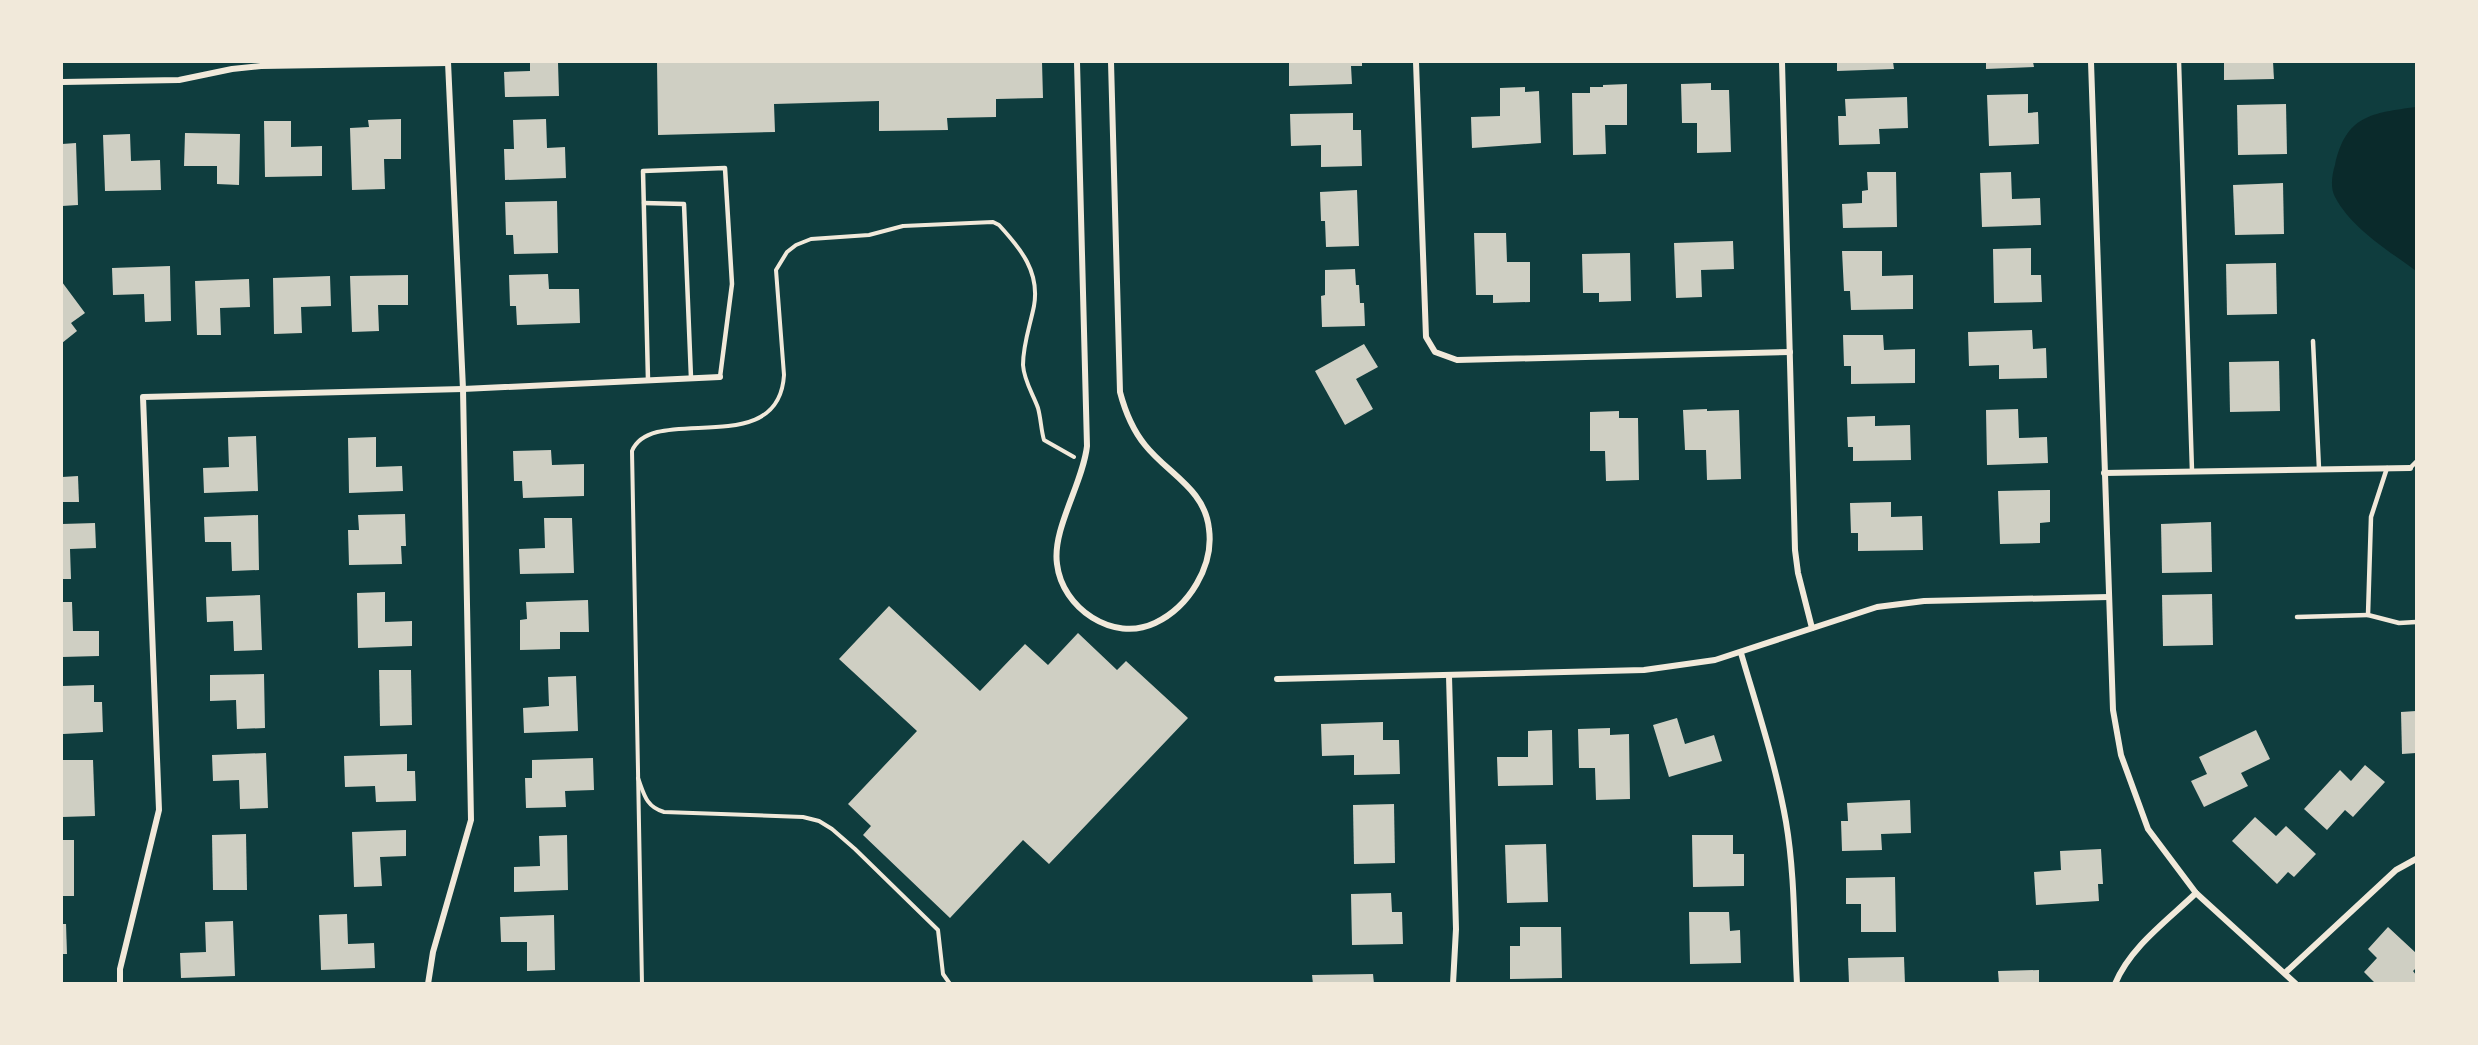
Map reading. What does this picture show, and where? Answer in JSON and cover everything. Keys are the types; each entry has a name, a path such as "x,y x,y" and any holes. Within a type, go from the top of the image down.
{"street":[{"path":"62,82 179,80 232,69 261,66 448,62 463,389 471,820 433,952 428,984"},
{"path":"1077,62 1088,423 1085,462 1056,551 1059,579 1070,599 1080,610 1117,627 1140,627 1155,623 1189,595 1206,563 1210,530 1206,512 1198,496 1146,447 1134,430 1120,392 1111,62"},
{"path":"1416,62 1426,337 1435,351 1457,360 1790,351"},
{"path":"1782,62 1795,550 1798,573 1812,628"},
{"path":"2091,62 2112,710 2121,755 2148,829 2196,892 2286,972 2296,984"},
{"path":"120,984 120,969 159,810 143,397 463,389 720,377"},
{"path":"2104,473 2410,468"},
{"path":"1277,679 1644,670 1715,660 1741,653 1877,607 1924,601 2109,597"},
{"path":"1741,653 1781,796 1786,824 1791,856 1797,984"},
{"path":"1449,676 1456,918 1454,984"},
{"path":"2286,972 2396,870 2416,859"},
{"path":"2115,984 2120,972 2140,946 2196,892"}],"lane":[{"path":"2180,62 2192,471"},
{"path":"648,380 643,171 725,168 732,284 720,377"},
{"path":"644,203 684,204 691,378"},
{"path":"2313,341 2319,469"},
{"path":"2410,468 2416,462"},
{"path":"2368,615 2371,517 2387,468"},
{"path":"2297,617 2368,615 2399,623 2416,622"}],"path":[{"path":"642,984 636,774 632,451 635,443 642,436 660,431 748,423 773,405 783,384 784,375 776,270 787,252 796,244 811,239 869,235 903,226 993,222 999,225 1029,262 1034,276 1034,306 1025,334 1023,366 1024,376 1040,418 1044,440 1049,445 1085,462"},
{"path":"636,774 646,801 653,809 664,812 803,817 819,821 855,849 938,930 943,974 950,984"}],"water":[{"path":"2416,107 2416,271 2371,238 2351,219 2335,197 2332,181 2340,148 2354,126 2374,115"}],"building":[{"path":"530,62 558,62 559,96 505,97 504,72 530,71"},
{"path":"657,62 1042,62 1043,98 996,99 996,117 947,118 948,130 879,131 879,101 774,104 775,132 658,135"},
{"path":"1289,62 1362,62 1362,66 1351,66 1352,84 1289,86"},
{"path":"1837,62 1893,62 1894,69 1837,71"},
{"path":"1986,62 2033,62 2034,67 1986,69"},
{"path":"2224,62 2273,62 2274,79 2224,80"},
{"path":"1711,83 1711,90 1729,90 1731,152 1697,153 1697,123 1682,123 1681,84"},
{"path":"1627,84 1627,125 1605,125 1606,154 1573,155 1572,93 1590,93 1590,87"},
{"path":"1525,87 1525,92 1539,91 1541,143 1472,148 1471,117 1500,116 1500,88"},
{"path":"2028,94 2028,113 2038,112 2039,144 1989,146 1987,95"},
{"path":"1907,97 1908,128 1879,129 1880,144 1839,145 1838,116 1846,116 1845,99"},
{"path":"2286,104 2287,154 2238,155 2237,105"},
{"path":"1353,113 1353,130 1361,130 1362,166 1321,167 1321,145 1291,146 1290,114"},
{"path":"401,119 401,159 384,159 385,189 352,190 350,128 369,127 368,120"},
{"path":"546,119 547,148 565,147 566,178 505,180 504,149 514,149 513,120"},
{"path":"264,121 291,121 291,147 322,146 322,176 265,177"},
{"path":"185,133 240,134 239,185 217,184 217,166 184,166"},
{"path":"130,134 131,161 160,160 161,190 105,191 103,135"},
{"path":"76,143 78,205 62,206 62,144"},
{"path":"1867,172 1896,172 1897,227 1843,228 1842,204 1862,203 1862,191 1868,190"},
{"path":"2011,172 2012,199 2040,198 2041,225 1982,227 1980,173"},
{"path":"2283,183 2284,234 2235,235 2233,185"},
{"path":"1357,190 1359,246 1326,247 1325,221 1321,221 1320,192"},
{"path":"557,201 558,253 514,254 513,235 506,235 505,202"},
{"path":"1474,233 1506,233 1507,262 1530,262 1530,302 1493,303 1493,295 1476,295"},
{"path":"1733,241 1734,269 1701,270 1702,297 1676,298 1674,243"},
{"path":"2031,248 2031,275 2041,275 2042,302 1994,303 1993,249"},
{"path":"1842,251 1882,251 1882,276 1913,275 1913,309 1851,310 1850,291 1844,291"},
{"path":"1630,253 1631,301 1599,302 1599,293 1583,293 1582,254"},
{"path":"2276,263 2277,314 2227,315 2226,264"},
{"path":"170,266 171,321 145,322 144,294 113,295 112,268"},
{"path":"1355,269 1360,303 1364,303 1365,326 1322,327 1321,296 1325,295 1325,270"},
{"path":"548,274 549,289 579,289 580,323 517,325 516,306 510,306 509,275"},
{"path":"408,275 408,305 378,305 379,331 352,332 350,276"},
{"path":"330,276 331,306 301,307 302,333 274,334 273,278"},
{"path":"249,279 250,307 220,308 221,335 197,335 195,281"},
{"path":"62,282 85,313 71,323 77,331 62,343"},
{"path":"2032,330 2033,349 2046,348 2047,378 1999,379 1999,365 1969,366 1968,332"},
{"path":"1843,335 1883,335 1884,350 1915,349 1915,383 1851,384 1851,366 1844,366"},
{"path":"1364,344 1378,367 1356,379 1373,409 1345,425 1315,371"},
{"path":"2279,361 2280,411 2230,412 2229,362"},
{"path":"1707,409 1707,411 1739,410 1741,479 1707,480 1706,450 1685,450 1683,410"},
{"path":"2018,409 2019,438 2047,437 2048,463 1987,465 1986,410"},
{"path":"1619,411 1619,418 1638,418 1639,480 1606,481 1605,451 1590,451 1590,412"},
{"path":"1875,416 1875,426 1910,425 1911,460 1853,461 1853,447 1848,447 1847,417"},
{"path":"256,436 258,491 204,493 203,468 229,467 228,437"},
{"path":"376,437 376,467 402,466 403,491 349,493 348,438"},
{"path":"551,450 552,465 584,464 584,496 523,498 522,481 514,481 513,451"},
{"path":"78,476 79,502 62,502 62,477"},
{"path":"2050,490 2050,522 2040,523 2040,543 2000,544 1998,491"},
{"path":"1891,502 1891,517 1922,516 1923,550 1858,551 1858,533 1851,533 1850,503"},
{"path":"405,514 406,546 401,546 402,564 349,565 348,530 359,530 358,515"},
{"path":"258,515 259,570 232,571 231,542 205,542 204,517"},
{"path":"544,518 572,518 574,573 520,574 519,549 545,548"},
{"path":"2211,522 2212,572 2162,573 2161,524"},
{"path":"95,523 96,548 70,549 71,579 62,579 62,524"},
{"path":"385,592 385,622 412,621 412,646 358,648 357,593"},
{"path":"2212,594 2213,645 2163,646 2162,595"},
{"path":"260,595 262,650 234,651 233,621 207,622 206,597"},
{"path":"588,600 589,632 560,632 560,649 520,650 520,620 527,619 526,602"},
{"path":"62,602 72,602 73,631 99,631 99,656 62,657"},
{"path":"889,606 980,691 1025,644 1048,665 1078,633 1117,670 1126,661 1188,718 1049,864 1023,840 950,918 863,835 871,826 848,804 917,731 839,659"},
{"path":"379,670 411,670 412,725 380,726"},
{"path":"264,674 265,728 237,729 236,700 210,701 210,675"},
{"path":"576,676 578,731 524,733 523,708 549,706 548,677"},
{"path":"94,685 94,702 102,702 103,732 63,734 62,686"},
{"path":"2416,711 2416,753 2402,754 2401,712"},
{"path":"1677,718 1685,744 1714,735 1722,761 1669,777 1653,725"},
{"path":"1383,722 1383,740 1399,740 1400,774 1354,775 1354,755 1322,756 1321,724"},
{"path":"1610,728 1610,735 1629,734 1630,799 1596,800 1595,768 1579,768 1578,729"},
{"path":"1552,730 1553,785 1498,786 1497,757 1528,757 1528,731"},
{"path":"2256,730 2270,759 2241,773 2248,786 2204,807 2191,781 2207,774 2199,757"},
{"path":"266,753 268,808 240,809 239,780 213,781 212,755"},
{"path":"407,754 407,771 415,771 416,801 376,802 375,786 345,787 344,756"},
{"path":"593,758 594,790 565,791 566,807 526,808 525,778 532,778 532,760"},
{"path":"62,760 93,760 95,816 62,817"},
{"path":"2365,765 2385,782 2353,817 2345,810 2327,830 2304,809 2340,770 2351,781"},
{"path":"1910,800 1911,833 1881,834 1882,850 1842,851 1841,821 1848,821 1847,803"},
{"path":"1394,804 1395,863 1354,864 1353,805"},
{"path":"2255,817 2276,836 2286,826 2316,854 2294,877 2288,872 2277,884 2232,841"},
{"path":"406,830 406,856 380,857 382,886 354,887 352,832"},
{"path":"246,834 247,890 213,890 212,835"},
{"path":"567,835 568,890 514,892 514,867 540,866 539,836"},
{"path":"1692,835 1733,835 1733,854 1744,854 1744,886 1693,887"},
{"path":"62,840 74,840 74,896 62,896"},
{"path":"1546,844 1548,902 1507,903 1505,845"},
{"path":"2101,849 2103,884 2098,884 2099,901 2036,905 2034,872 2061,870 2060,851"},
{"path":"1895,877 1896,932 1861,932 1861,904 1846,904 1846,878"},
{"path":"1391,893 1392,912 1402,912 1403,944 1352,945 1351,894"},
{"path":"1689,912 1729,912 1730,931 1740,930 1741,963 1690,964"},
{"path":"347,914 348,944 374,943 375,968 321,970 319,915"},
{"path":"554,915 555,970 527,971 527,942 501,942 500,917"},
{"path":"233,921 235,976 181,978 180,953 206,952 205,922"},
{"path":"62,924 66,924 67,954 62,954"},
{"path":"1520,927 1561,927 1562,978 1510,979 1510,946 1520,946"},
{"path":"2388,927 2416,953 2416,968 2413,971 2416,975 2416,984 2376,984 2364,972 2377,958 2368,949"},
{"path":"1904,957 1905,984 1849,983 1848,958"},
{"path":"2039,970 2039,984 1999,984 1998,971"},
{"path":"1373,974 1374,984 1313,984 1312,975"}]}
